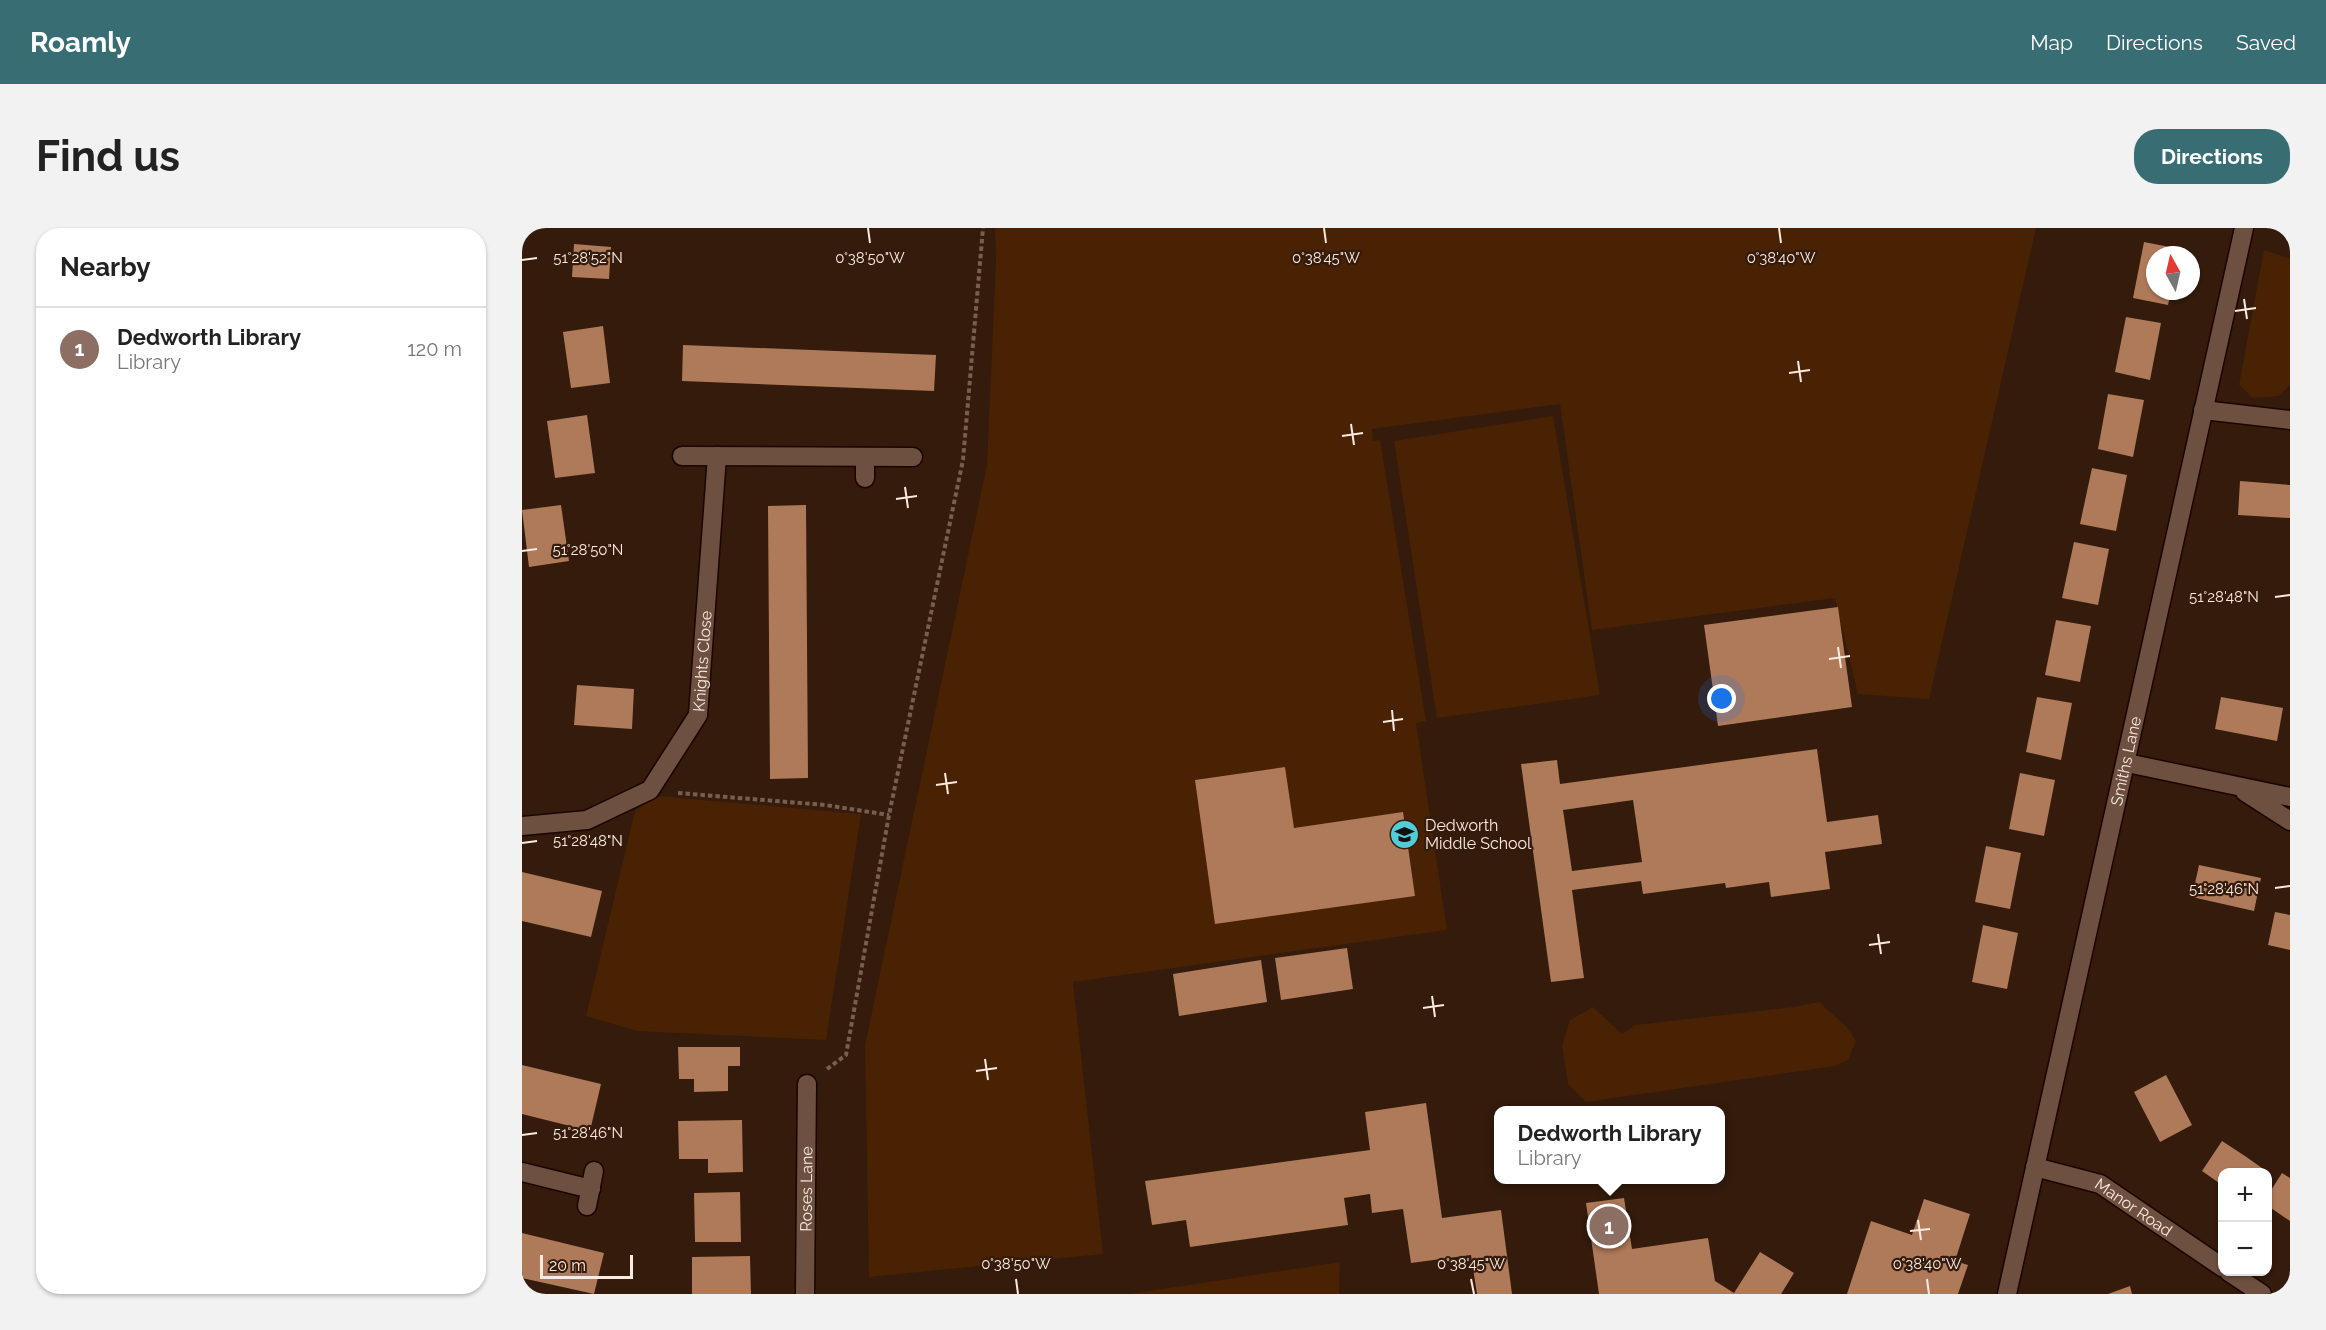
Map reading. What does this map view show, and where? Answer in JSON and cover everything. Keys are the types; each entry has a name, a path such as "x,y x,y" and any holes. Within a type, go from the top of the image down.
{"street":[{"name":"Smiths Lane","path":"2007,1294 2127,763 2161,597 2244,228"},
{"path":"2203,410 2290,420"},
{"path":"682,456 913,457"},
{"name":"Knights Close","path":"650,790 698,715 717,456"},
{"path":"865,457 865,478"},
{"path":"2127,763 2290,797"},
{"path":"2239,788 2290,821"},
{"path":"522,826 587,820 650,790"},
{"name":"Roses Lane","path":"804,1294 807,1084"},
{"name":"Manor Road","path":"2035,1167 2100,1184 2218,1264"},
{"path":"522,1172 591,1189"},
{"path":"2235,1276 2262,1294"}],"path":[{"path":"807,1084 846,1055 889,815 963,460 983,228"},
{"path":"650,790 825,805 889,815"}],"shaded area":[{"path":"995,228 2036,228 1929,699 1858,694 1835,598 1592,630 1560,404 1372,429 1373,441 1380,440 1426,721 1416,723 1447,930 1073,982 1103,1254 869,1277 865,1045 987,465 996,259"},
{"path":"2264,250 2290,259 2290,385 2279,396 2253,398 2239,385"},
{"path":"1553,416 1600,695 1437,718 1394,441"},
{"path":"658,796 861,814 826,1040 637,1031 586,1016 635,811"},
{"path":"1819,1002 1846,1026 1856,1041 1848,1060 1835,1066 1586,1102 1568,1084 1562,1045 1570,1020 1593,1007 1622,1034 1635,1025 1794,1007"},
{"path":"1340,1262 1339,1294 1130,1294"}],"building":[{"path":"2144,242 2165,246 2146,246 2146,300 2169,300 2168,305 2133,298"},
{"path":"574,244 611,247 609,279 572,277"},
{"path":"2126,317 2161,323 2150,380 2115,372"},
{"path":"603,326 610,383 571,388 563,332"},
{"path":"683,345 936,355 934,391 682,381"},
{"path":"2108,394 2144,400 2133,457 2098,449"},
{"path":"587,415 595,473 555,478 547,421"},
{"path":"2092,468 2127,475 2116,531 2080,524"},
{"path":"2240,481 2290,485 2290,518 2238,515"},
{"path":"561,505 569,561 529,567 522,510"},
{"path":"806,505 808,778 770,779 768,506"},
{"path":"2074,542 2109,549 2098,605 2062,598"},
{"path":"1838,607 1852,707 1718,726 1704,625"},
{"path":"2056,620 2091,626 2080,682 2045,675"},
{"path":"577,685 634,689 632,729 574,725"},
{"path":"2037,697 2072,703 2061,760 2026,752"},
{"path":"2221,697 2283,708 2277,741 2215,729"},
{"path":"1817,749 1827,822 1878,815 1882,844 1825,852 1830,889 1771,897 1769,882 1726,888 1725,883 1643,894 1641,881 1572,890 1584,978 1551,982 1521,764 1557,760 1560,784","holes":["1633,800 1642,862 1572,871 1563,810"]},
{"path":"1285,767 1294,828 1403,812 1415,896 1215,924 1195,780"},
{"path":"2020,773 2055,780 2044,836 2009,829"},
{"path":"1986,846 2021,853 2010,909 1975,902"},
{"path":"2199,865 2261,878 2254,911 2192,897"},
{"path":"522,872 602,891 591,937 522,921"},
{"path":"2275,912 2290,915 2290,950 2268,945"},
{"path":"1983,925 2018,933 2007,989 1972,982"},
{"path":"1347,948 1353,989 1281,1000 1275,958"},
{"path":"1261,960 1267,1002 1179,1016 1173,974"},
{"path":"678,1047 740,1047 740,1066 728,1066 728,1091 694,1092 694,1079 679,1079"},
{"path":"522,1065 601,1084 590,1131 522,1114"},
{"path":"2166,1075 2192,1125 2160,1142 2134,1092"},
{"path":"1426,1103 1442,1218 1501,1210 1512,1294 1477,1294 1471,1255 1411,1263 1403,1209 1372,1213 1370,1194 1344,1198 1348,1225 1190,1247 1186,1220 1152,1225 1145,1181 1370,1150 1365,1112"},
{"path":"742,1120 743,1172 708,1173 708,1159 679,1159 678,1121"},
{"path":"2222,1141 2262,1168 2218,1168 2218,1182 2202,1171"},
{"path":"2282,1173 2290,1178 2290,1221 2272,1209 2272,1189"},
{"path":"740,1192 741,1242 695,1242 694,1193"},
{"path":"1624,1198 1632,1249 1708,1238 1715,1281 1734,1293 1760,1252 1794,1273 1781,1294 1599,1294 1586,1203"},
{"path":"1924,1199 1970,1214 1955,1261 1968,1265 1958,1294 1847,1294 1871,1221 1912,1235"},
{"path":"522,1233 604,1253 594,1294 522,1278"},
{"path":"750,1256 751,1294 692,1294 692,1257"},
{"path":"2130,1286 2132,1294 2108,1294"}],"place":[{"name":"Dedworth Middle School","path":"1404,834"},
{"name":"Dedworth Library","path":"1609,1226"}]}
